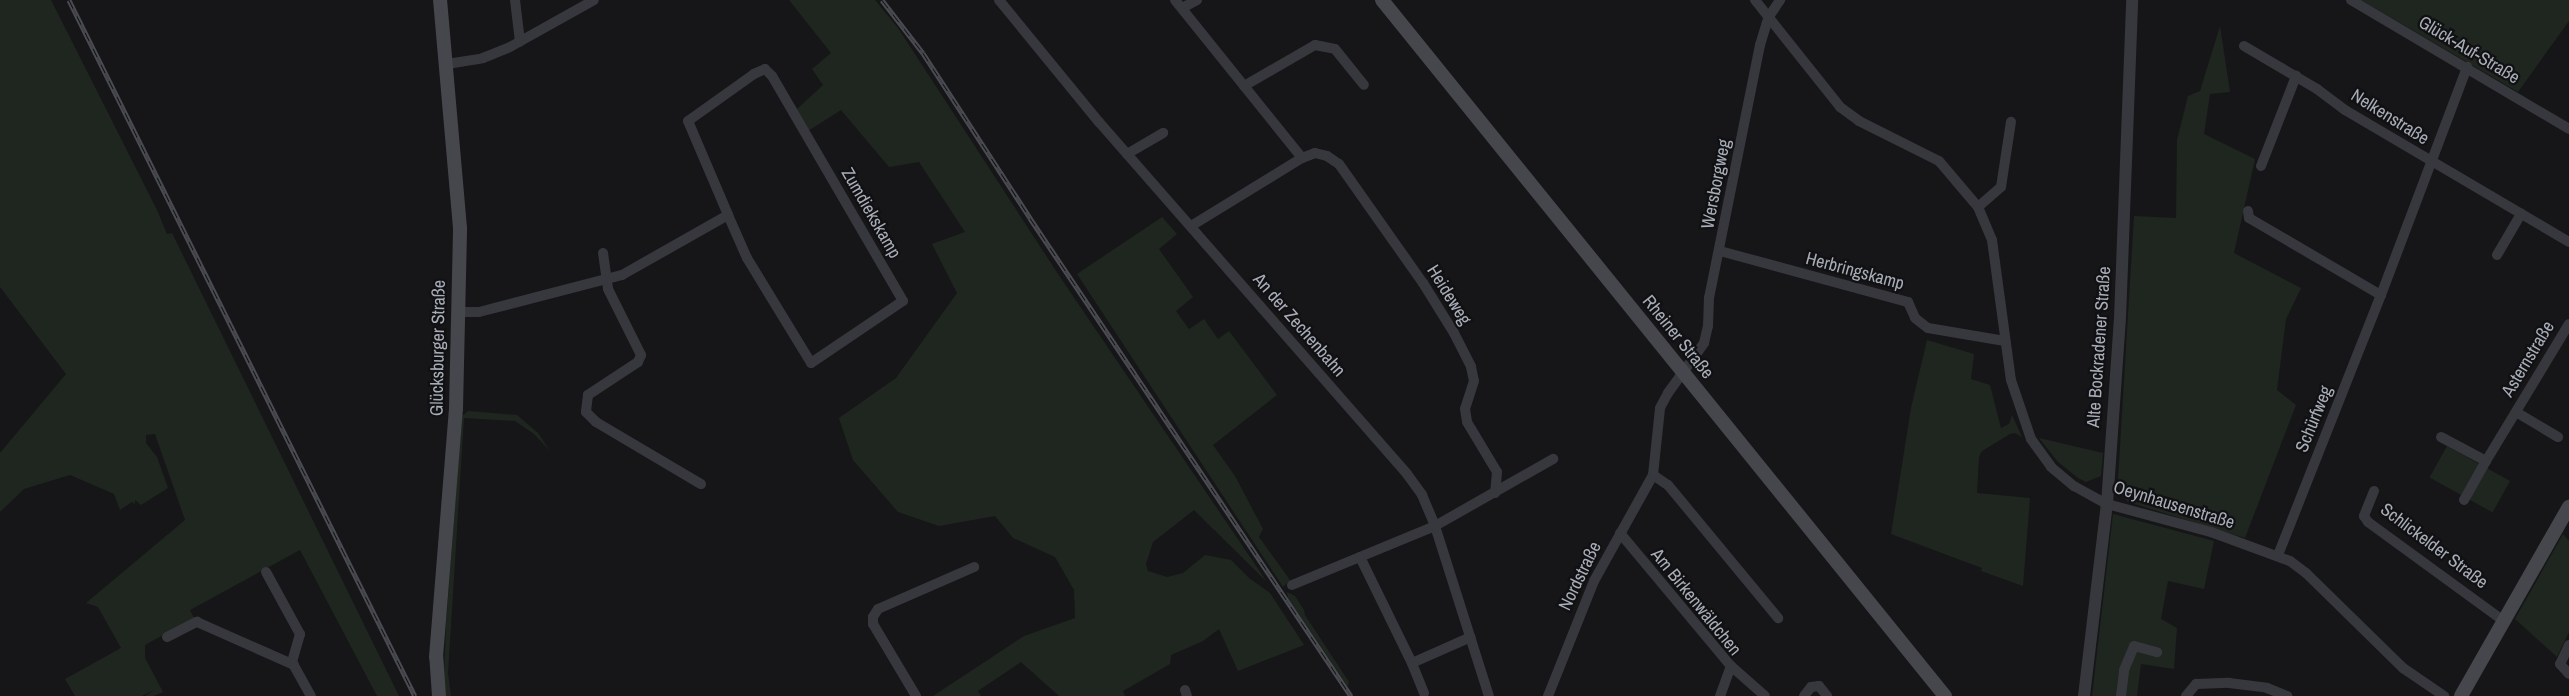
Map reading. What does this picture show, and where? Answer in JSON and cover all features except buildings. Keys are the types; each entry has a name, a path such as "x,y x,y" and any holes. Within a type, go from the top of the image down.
{"main road":[{"name":"Glücksburger Straße","path":"439,696 436,657 456,408 460,228 440,0"},
{"name":"Rheiner Straße","path":"1382,0 1945,696"},
{"path":"2461,696 2569,507"}],"street":[{"path":"515,0 520,42"},
{"path":"447,64 483,58 520,42 594,0"},
{"name":"An der Zechenbahn","path":"999,0 1127,154 1407,474 1422,495 1435,526 1490,696"},
{"path":"1191,226 1302,158 1178,4 1197,0"},
{"name":"Oeynhausenstraße","path":"1755,0 1840,107 1859,121 1939,161 1978,207 1992,240 2011,380 2031,439 2051,466 2074,486 2107,504 2211,532 2278,555 2306,573 2403,668 2444,696"},
{"name":"Wersborgweg","path":"1683,372 1704,343 1708,326 1709,298 1760,45 1768,18 1780,0"},
{"name":"Glück-Auf-Straße","path":"2351,0 2569,129"},
{"name":"Alte Bockradener Straße","path":"2084,696 2107,504 2121,306 2129,1"},
{"path":"1244,86 1315,45 1335,48 1364,85"},
{"name":"Nelkenstraße","path":"2244,46 2429,160 2569,242"},
{"name":"Schürfweg","path":"2278,555 2381,296 2429,160 2439,144 2466,67"},
{"name":"Zumdiekskamp","path":"765,69 772,76 903,301 811,363 747,258 728,215 688,121 754,74 765,69"},
{"path":"2261,166 2296,76"},
{"path":"1978,207 2001,187 2011,122"},
{"path":"1127,154 1163,133"},
{"name":"Heideweg","path":"1302,158 1315,153 1327,156 1339,164 1454,333 1471,367 1474,381 1465,409 1467,422 1497,472 1495,493"},
{"path":"2248,211 2249,218 2381,296"},
{"path":"2498,255 2521,214"},
{"path":"458,312 479,312 622,276 728,215"},
{"name":"Herbringskamp","path":"1720,250 1908,302 1915,318 1928,328 2005,341"},
{"path":"603,253 608,289 641,355 638,362 588,395 586,412 596,422 701,484"},
{"name":"Asternstraße","path":"2464,500 2569,324"},
{"name":"Nordstraße","path":"1548,696 1594,581 1653,475 1660,408 1683,372"},
{"name":"Asternstraße","path":"2516,412 2558,437"},
{"path":"2441,437 2486,461"},
{"path":"1292,585 1435,526 1553,459"},
{"path":"1653,475 1668,485 1778,618"},
{"name":"Schlickelder Straße","path":"2374,491 2364,516 2368,522 2504,621"},
{"name":"Am Birkenwäldchen","path":"1620,533 1731,666 1720,696"},
{"path":"1360,557 1412,663 1424,693"},
{"path":"916,696 873,624 873,617 878,609 974,567"},
{"path":"266,572 300,634 292,662 311,696"},
{"path":"167,637 196,616 294,665"},
{"path":"1412,663 1471,637"},
{"path":"2569,645 2560,664 2569,674"},
{"path":"2121,696 2124,670 2134,646 2157,652"},
{"path":"1731,666 1765,696"},
{"path":"2186,696 2196,684 2229,683 2267,688 2287,696"},
{"path":"1804,696 1811,687 1819,686 1827,696"}],"shaded area":[{"path":"0,0 51,0 167,234 172,233 399,696 377,696 300,550 190,610 194,618 145,645 145,658 163,692 154,696 145,696 154,690 142,696 75,696 65,679 121,648 98,607 86,603 185,520 155,434 146,435 146,443 157,457 168,488 141,505 135,500 135,504 132,502 120,510 114,494 70,475 24,489 0,512 0,453 66,374 0,287"},
{"path":"789,0 875,0 898,28 1058,274 1267,582 1194,510 1153,542 1146,564 1148,571 1167,577 1183,573 1205,555 1231,560 1249,578 1270,593 1304,645 1238,671 1219,629 1203,641 1171,655 1170,664 1123,691 1125,696 1059,696 1021,662 978,691 981,696 933,696 1024,636 1075,618 1074,590 1055,557 1013,538 995,516 939,526 898,512 853,460 839,418 896,378 957,293 932,244 965,232 919,162 889,167 841,110 808,131 796,110 823,85 812,69 831,53"},
{"path":"2361,0 2569,0 2569,21 2518,92"},
{"path":"2220,26 2230,92 2210,94 2204,134 2255,159 2234,253 2301,288 2286,319 2277,390 2296,405 2245,538 2128,502 2122,495 2118,479 2134,216 2176,218 2177,140 2188,96 2200,91"},
{"path":"1162,217 1177,234 1159,249 1193,297 1176,311 1189,329 1204,319 1218,339 1229,331 1277,395 1213,445 1235,476 1263,529 1259,537 1290,580 1283,587 1077,274"},
{"path":"1927,340 1974,354 1971,379 1990,385 2001,428 2009,424 2012,415 2022,437 2015,433 2010,434 1982,451 1979,457 1977,493 2030,498 2023,586 1891,534 1911,408"},
{"path":"468,411 517,415 538,433 550,451 534,434 515,421 464,418 448,673 451,696 446,696 444,674 446,623 462,416"},
{"path":"2039,438 2103,453 2101,476 2086,482 2078,478 2058,462"},
{"path":"2447,446 2510,481 2493,512 2430,477"},
{"path":"2113,514 2214,541 2204,589 2168,581 2161,619 2177,628 2174,669 2141,664 2137,696 2092,696"},
{"path":"2563,534 2569,541 2569,632 2557,657 2515,619"},
{"path":"1287,592 1295,596 1304,610 1305,615 1349,682 1348,687 1288,598"}],"railway":[{"path":"69,0 415,696"},
{"path":"882,0 923,53 1030,218 1351,696"}]}
